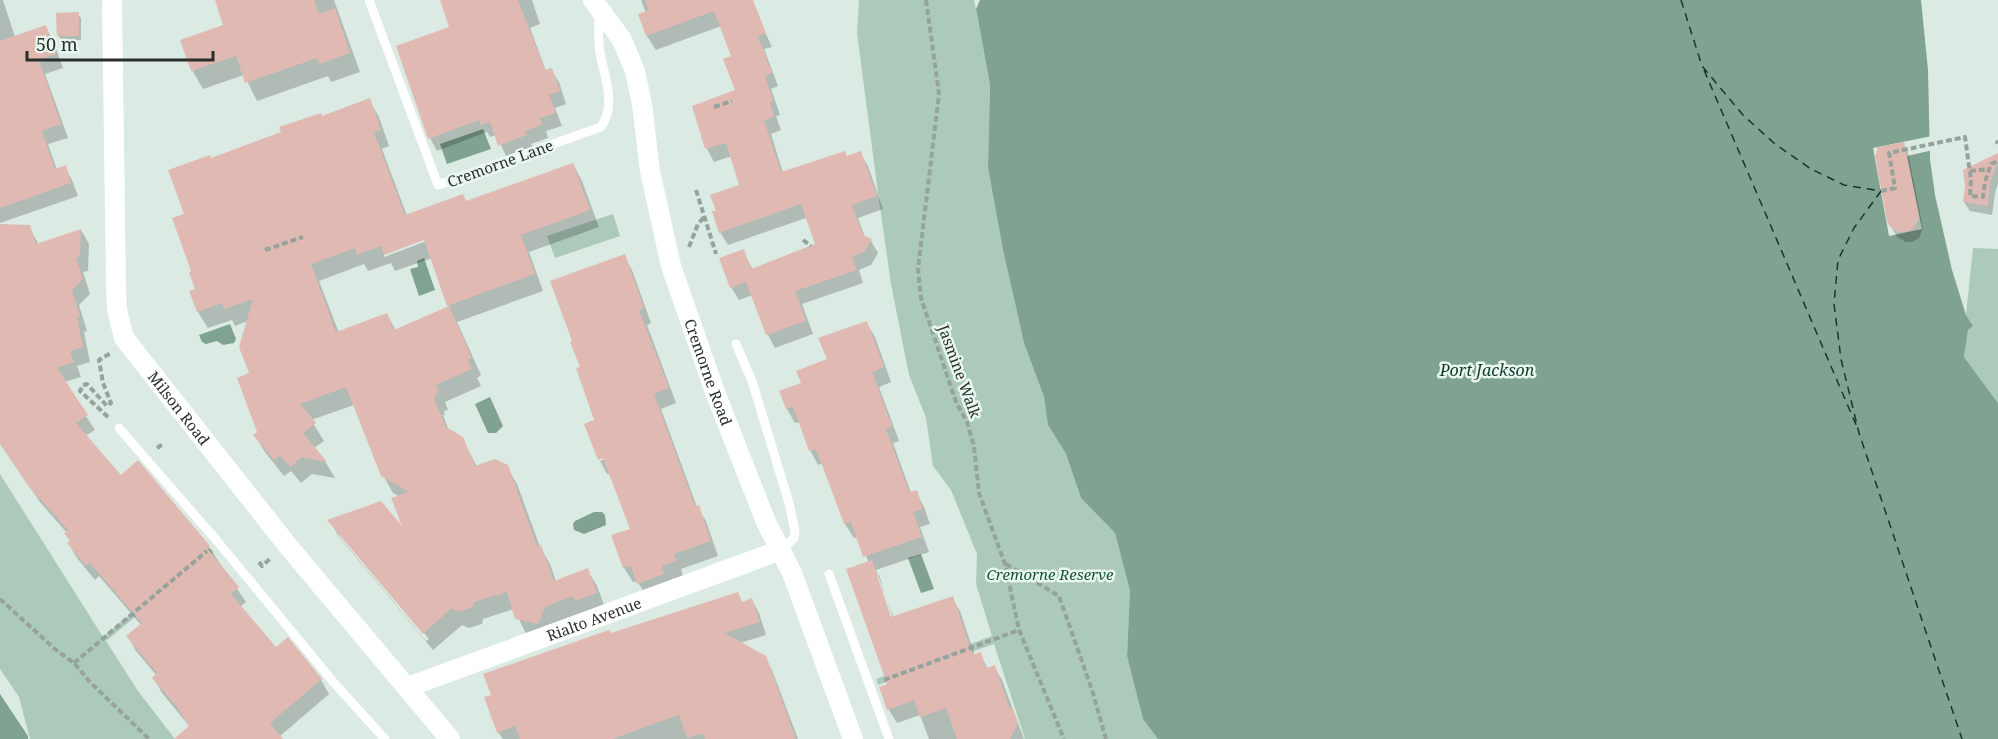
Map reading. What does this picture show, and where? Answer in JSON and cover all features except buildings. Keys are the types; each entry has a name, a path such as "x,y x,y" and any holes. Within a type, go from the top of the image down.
{"street":[{"name":"Milson Road","path":"112,0 116,288 119,323 124,338 288,546 450,739"},
{"name":"Cremorne Road","path":"596,4 622,40 635,71 642,104 650,171 671,266 737,448 766,522 792,573 853,739"},
{"name":"Rialto Avenue","path":"408,687 781,550"}],"lane":[{"name":"Cremorne Lane","path":"369,0 438,185 602,127 607,114 609,94 600,50 596,4"},
{"path":"736,344 762,411 794,521 794,538 781,550"},
{"path":"119,428 219,542 335,684 386,739"},
{"path":"829,574 889,739"}],"path":[{"name":"Jasmine Walk","path":"926,0 939,94 918,269 921,298 957,402 967,422 974,447 979,493 1005,564 1019,630 1064,739"},
{"path":"714,107 732,101"},
{"path":"1881,191 1895,188 1889,153 1965,136 1970,171 1970,196 1983,197 1991,164 1998,160"},
{"path":"1970,171 1989,169"},
{"path":"696,190 716,254"},
{"path":"690,246 698,224 704,217"},
{"path":"265,250 303,237"},
{"path":"802,240 812,246"},
{"path":"119,428 80,391 83,385 87,384 107,406 111,403 99,360 129,345"},
{"path":"74,663 219,542"},
{"path":"255,558 262,566 275,556"},
{"path":"1005,564 1059,596 1092,690 1106,739"},
{"path":"0,599 56,650 74,663 89,681 149,739"},
{"path":"869,686 1019,630"}],"green space":[{"name":"Cremorne Reserve","path":"859,0 974,0 990,85 988,168 1003,250 1024,343 1044,397 1048,425 1066,454 1081,498 1115,533 1130,591 1127,656 1143,719 1158,739 1025,739 994,644 878,685 876,679 992,636 976,584 977,554 951,490 933,466 926,418 909,375 891,284 878,193 857,33"},
{"path":"613,214 620,236 555,258 547,236"},
{"path":"1973,248 1998,249 1998,403 1964,357 1968,330 1973,326 1966,315"},
{"path":"0,474 103,637 210,548 214,552 106,641 138,691 175,739 30,739 19,697 0,669"}],"water":[{"name":"Port Jackson","path":"980,0 1921,0 1928,70 1930,159 1935,195 1952,270 1966,315 1973,326 1968,330 1964,357 1998,403 1998,739 1158,739 1143,719 1127,656 1130,591 1115,533 1081,498 1066,454 1048,425 1044,397 1024,343 1003,250 988,168 990,85 976,9"},
{"path":"483,129 491,149 447,164 440,144"},
{"path":"424,258 435,290 419,296 410,269 418,267 417,261"},
{"path":"230,324 236,339 234,343 223,345 217,341 206,344 202,342 199,335"},
{"path":"490,397 503,426 496,433 488,433 475,404"},
{"path":"594,512 602,512 605,515 606,525 584,534 574,530 575,521"},
{"path":"921,554 934,589 921,593 908,558"},
{"path":"0,694 28,736 28,739 0,739"}],"pier":[{"path":"1932,136 1933,150 1907,156 1922,229 1889,236 1873,148"}],"ferry route":[{"path":"1681,0 1702,66 1743,115 1775,144 1811,169 1844,185 1881,191 1854,228 1838,260 1834,304 1841,359 1859,433 1962,739"},
{"path":"1704,70 1857,427"}]}
